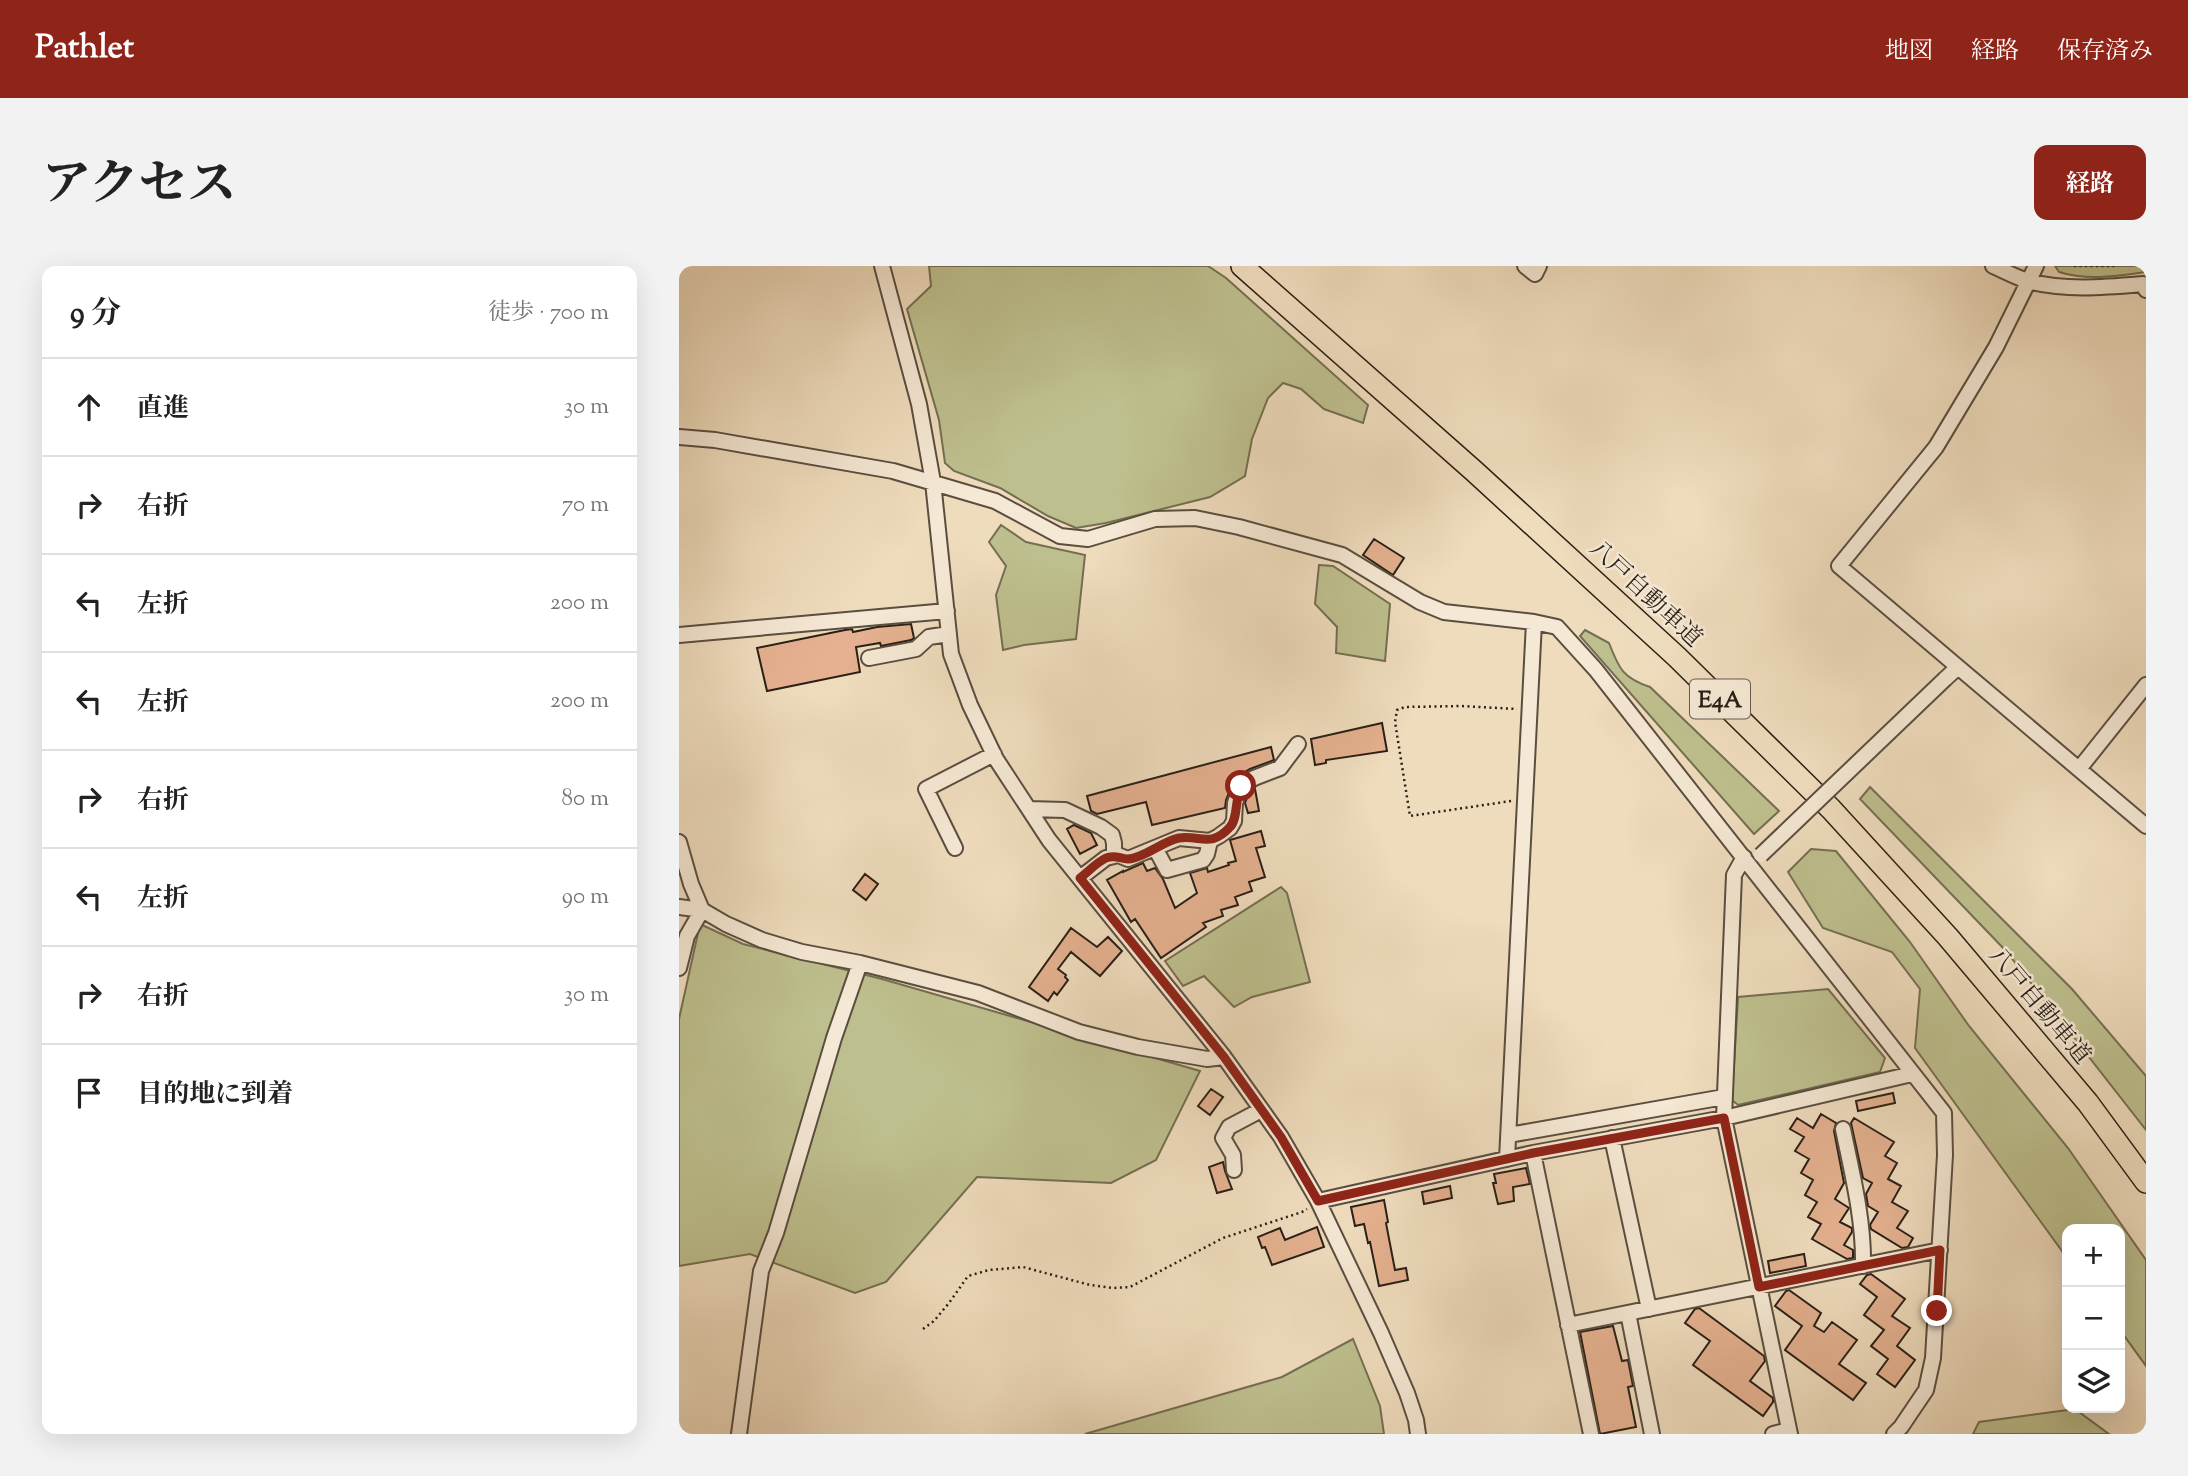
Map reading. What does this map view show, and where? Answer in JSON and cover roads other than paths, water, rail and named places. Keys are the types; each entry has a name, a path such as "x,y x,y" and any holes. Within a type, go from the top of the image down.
{"highway":[{"name":"八戸自動車道","path":"1242,266 1474,471 1677,657 1831,809 1966,958 2088,1102 2146,1182"}],"street":[{"path":"882,266 919,404 933,482 951,654 970,705 993,754 1049,840 1224,1057 1281,1137 1318,1201 1407,1393 1418,1434"},
{"path":"1525,266 1535,274 1539,266"},
{"path":"1993,266 2029,281 2103,288 2143,284 2146,290"},
{"path":"2036,266 1996,347 1936,447 1839,566 2146,826"},
{"path":"679,437 715,440 893,471 995,501 1061,536 1088,539 1155,519 1195,518 1239,527 1342,555 1420,602 1444,612 1534,622 1557,628 1596,670 1944,1113 1945,1155 1933,1359 1926,1390 1901,1427 1893,1434"},
{"path":"679,635 947,611"},
{"path":"1507,1159 1534,622"},
{"path":"869,658 916,649 929,637 949,634"},
{"path":"1773,1434 1790,1432 1724,1118 1734,875 1747,862 1761,855 1958,667"},
{"path":"2078,769 2146,685"},
{"path":"1080,878 1107,858 1114,856 1128,859 1179,838 1210,841 1230,828 1234,821 1235,803 1241,786 1280,768 1298,744"},
{"path":"955,848 926,789 993,754"},
{"path":"1029,809 1042,807 1065,810 1101,827 1112,835 1114,856"},
{"path":"1179,838 1184,865"},
{"path":"1155,848 1167,870 1203,860 1210,841"},
{"path":"679,842 702,910"},
{"path":"679,907 702,910 762,940 802,952 860,963 978,993 1090,1035 1152,1050 1206,1059 1224,1057"},
{"path":"679,968 687,936 702,910"},
{"path":"740,1434 761,1271 776,1233 834,1038 860,963"},
{"path":"1318,1201 1533,1153 1724,1118 1912,1074"},
{"path":"1509,1135 1724,1097"},
{"path":"1234,1170 1233,1155 1223,1138 1229,1127 1261,1110"},
{"path":"1843,1129 1861,1237 1863,1266"},
{"path":"1612,1138 1649,1309"},
{"path":"1533,1153 1591,1434"},
{"path":"1568,1325 1940,1250"},
{"path":"1628,1313 1652,1434"}]}
